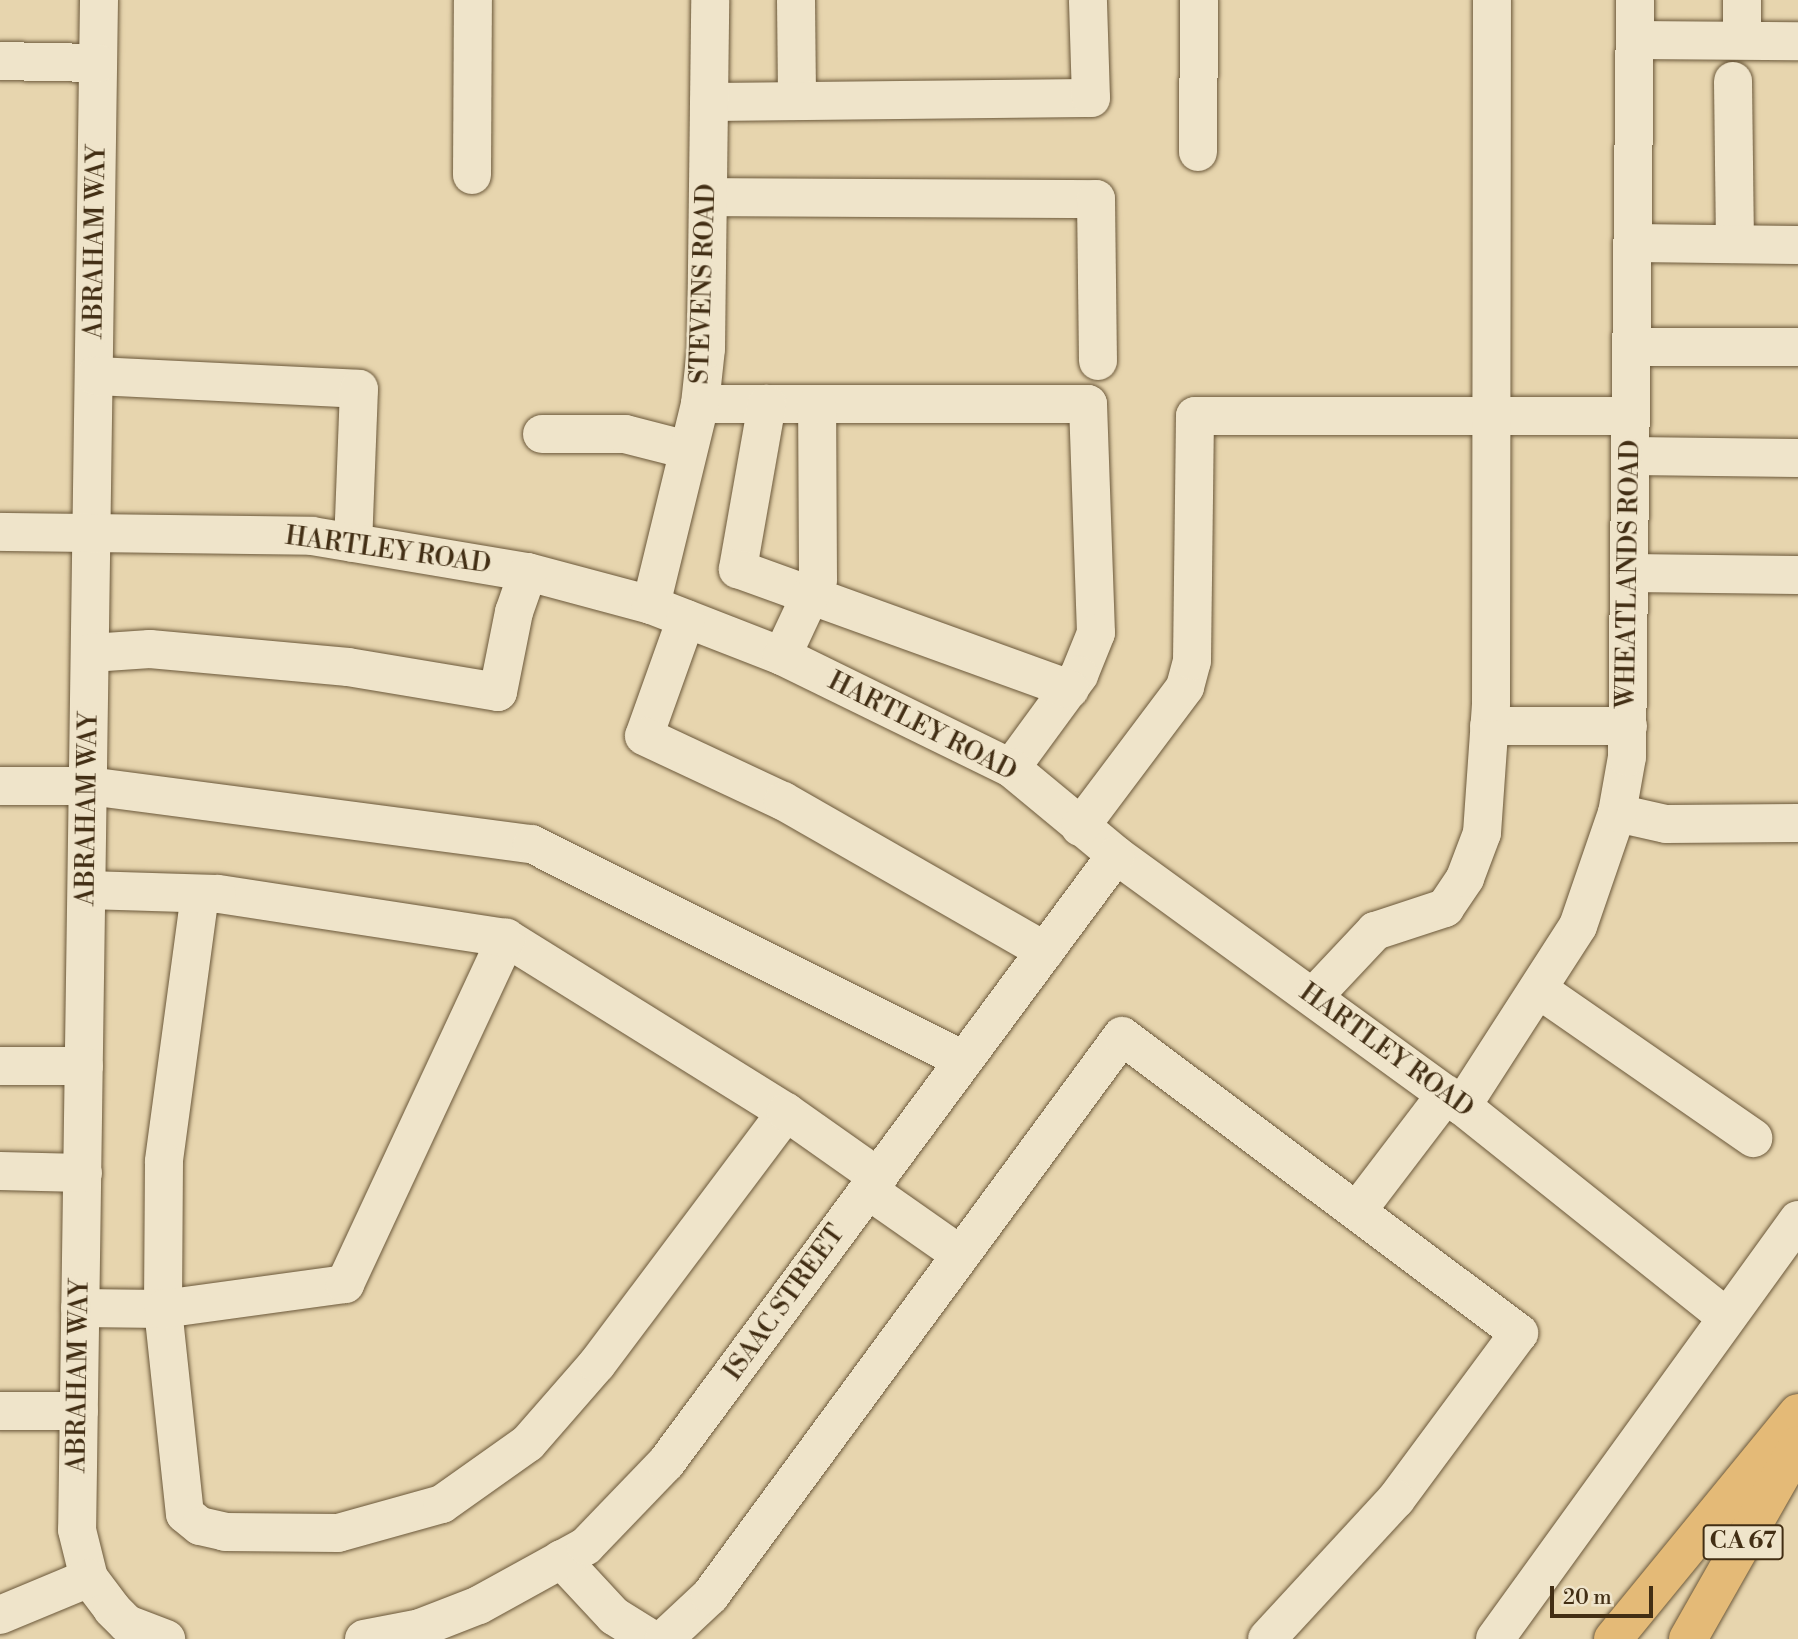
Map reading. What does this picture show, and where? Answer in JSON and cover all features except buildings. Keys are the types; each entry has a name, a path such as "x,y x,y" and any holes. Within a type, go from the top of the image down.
{"highway":[{"path":"1613,1639 1798,1413"},
{"name":"CA 67","path":"1688,1639 1798,1446"}],"street":[{"name":"ABRAHAM WAY","path":"99,0 77,1530 89,1578 120,1624"},
{"path":"472,175 474,0"},
{"name":"STEVENS ROAD","path":"651,605 700,404 706,349 710,0"},
{"path":"796,0 797,101"},
{"path":"709,102 1091,98 1088,0"},
{"path":"1198,152 1199,0"},
{"path":"1313,997 1374,931 1445,908 1465,878 1482,833 1489,726 1492,0"},
{"name":"WHEATLANDS ROAD","path":"1356,1211 1454,1100 1538,989 1578,926 1617,813 1628,726 1635,0"},
{"path":"1742,0 1742,40"},
{"path":"1635,40 1798,41"},
{"path":"0,61 98,63"},
{"path":"1733,81 1735,244"},
{"path":"708,197 1096,199 1098,360"},
{"path":"1633,243 1798,245"},
{"path":"1632,347 1798,347"},
{"path":"95,376 359,389 353,543"},
{"path":"700,404 1088,404 1096,633 1070,689 1011,768"},
{"path":"767,404 738,569 1070,689"},
{"path":"782,656 818,579 817,404"},
{"path":"1080,828 1185,687 1192,661 1195,416 1631,416"},
{"path":"542,434 625,434 688,450"},
{"path":"1631,456 1798,458"},
{"name":"HARTLEY ROAD","path":"0,532 93,531 312,536 528,572 651,605 782,656 1011,768 1080,828 1116,855 1454,1100 1726,1317"},
{"path":"91,653 150,649 348,667 498,692 513,612 528,572"},
{"path":"1629,573 1798,575"},
{"path":"687,619 644,736 783,801 1045,951"},
{"path":"1489,726 1628,726"},
{"path":"0,786 89,786 532,844 964,1060"},
{"path":"1617,813 1666,824 1798,823"},
{"name":"ISAAC STREET","path":"387,1637 479,1605 586,1546 666,1463 1116,855"},
{"path":"87,890 200,894 506,939 786,1112 961,1255"},
{"path":"200,894 164,1162 163,1309 185,1514 200,1526 225,1532 338,1533 442,1504 528,1443 597,1364 786,1112"},
{"path":"80,1307 163,1309 345,1284 506,939"},
{"path":"1538,989 1752,1138"},
{"path":"664,1639 710,1596 1122,1036 1519,1333 1396,1499 1267,1639"},
{"path":"0,1066 84,1066"},
{"path":"0,1171 83,1172"},
{"path":"1494,1639 1798,1220"},
{"path":"0,1411 79,1411"},
{"path":"561,1559 614,1616 651,1639"},
{"path":"0,1615 89,1578"},
{"path":"120,1624 166,1639"}]}
